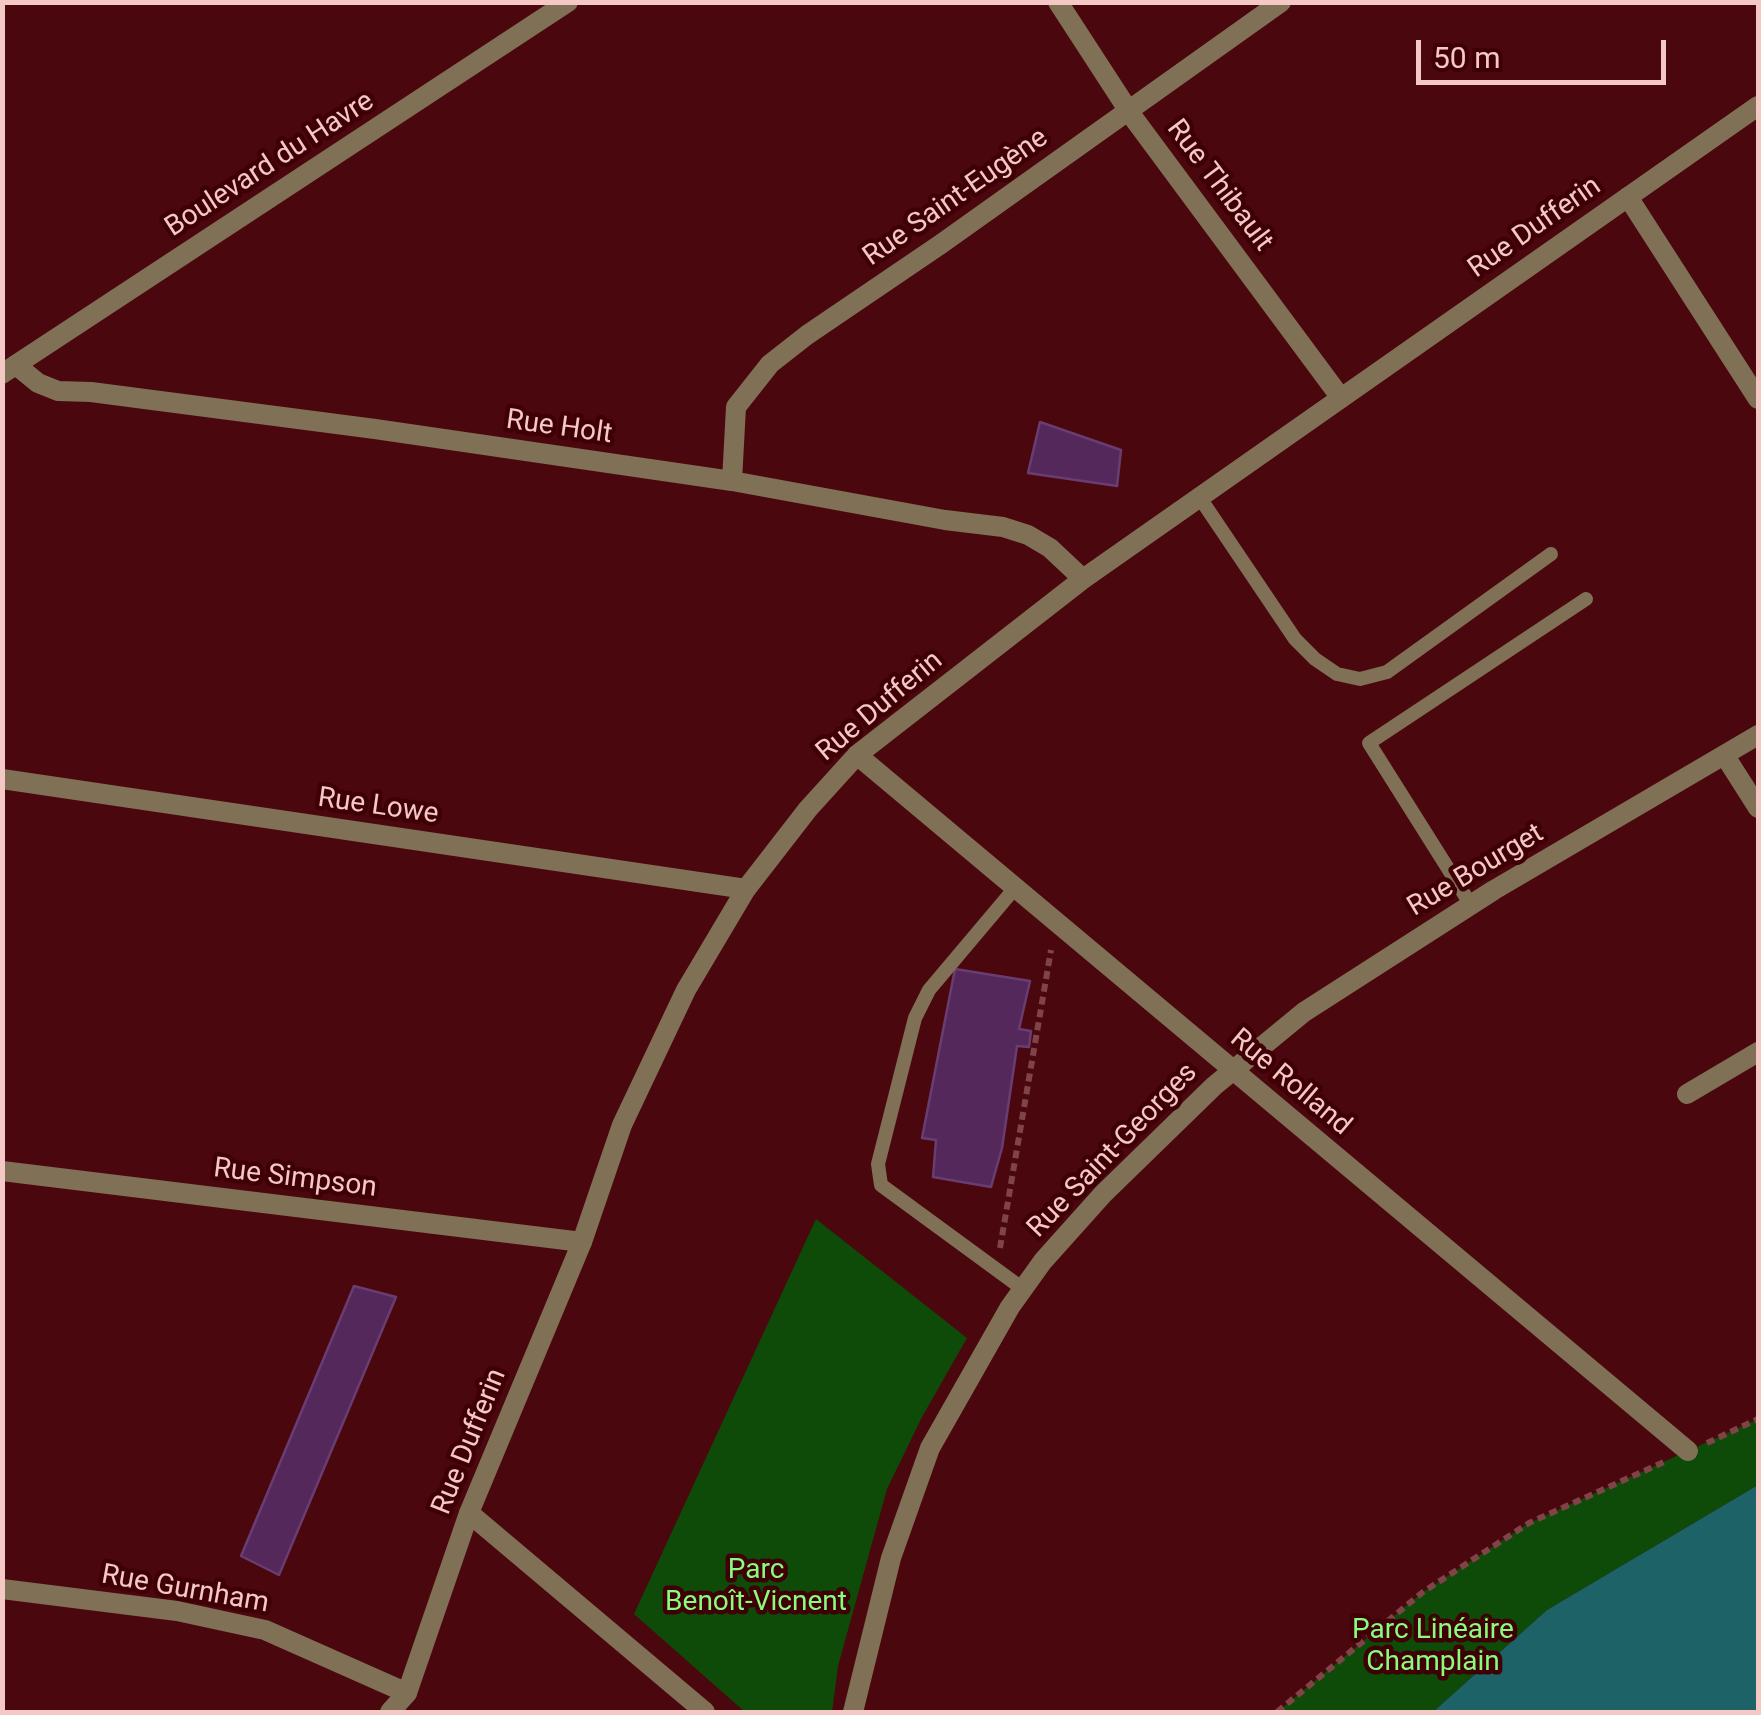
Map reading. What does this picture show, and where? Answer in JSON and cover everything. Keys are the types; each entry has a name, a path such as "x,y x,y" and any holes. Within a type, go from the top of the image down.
{"street":[{"name":"Boulevard du Havre","path":"9,369 568,2"},
{"name":"Rue Thibault","path":"1058,2 1128,109 1342,398"},
{"name":"Rue Saint-Eugène","path":"732,481 736,407 770,364 1281,2"},
{"name":"Rue Dufferin","path":"390,1712 406,1703 469,1513 582,1242 622,1125 686,990 746,889 808,809 857,755 1084,579 1758,106"},
{"path":"1628,197 1758,399"},
{"name":"Rue Holt","path":"9,369 58,391 375,428 732,481 1004,527 1050,548 1084,579"},
{"name":"Rue Bourget","path":"1232,1070 1304,1012 1471,904 1758,736"},
{"name":"Rue Rolland","path":"857,755 1688,1451"},
{"path":"1725,756 1758,808"},
{"name":"Rue Lowe","path":"2,780 746,889"},
{"path":"1687,1094 1758,1052"},
{"name":"Rue Saint-Georges","path":"854,1712 891,1558 930,1448 962,1388 1043,1260 1102,1194 1232,1070"},
{"name":"Rue Simpson","path":"2,1172 582,1242"},
{"path":"469,1513 705,1712"},
{"name":"Rue Gurnham","path":"2,1589 177,1611 265,1630 406,1703"}],"lane":[{"path":"1200,498 1295,639 1314,659 1337,674 1360,679 1388,672 1551,554"},
{"path":"1471,904 1369,743 1586,599"},
{"path":"1015,888 929,990 915,1018 878,1164 881,1185 1023,1289"}],"path":[{"path":"996,1269 1056,922"},
{"path":"1277,1712 1423,1592 1528,1523 1758,1419"}],"green space":[{"name":"Parc Benoît-Vicnent","path":"816,1219 967,1338 887,1489 838,1666 832,1712 745,1712 634,1614"},
{"name":"Parc Linéaire Champlain","path":"1758,1419 1758,1485 1547,1610 1433,1712 1277,1712 1423,1592 1529,1523"}],"water":[{"path":"1758,1485 1758,1712 1433,1712 1547,1610"}],"building":[{"path":"1040,422 1121,450 1117,486 1028,473"},
{"path":"955,969 1030,981 1019,1029 1031,1031 1029,1047 1017,1046 1002,1148 991,1187 933,1177 936,1140 922,1138"},
{"path":"354,1286 396,1297 279,1575 241,1556"}]}
